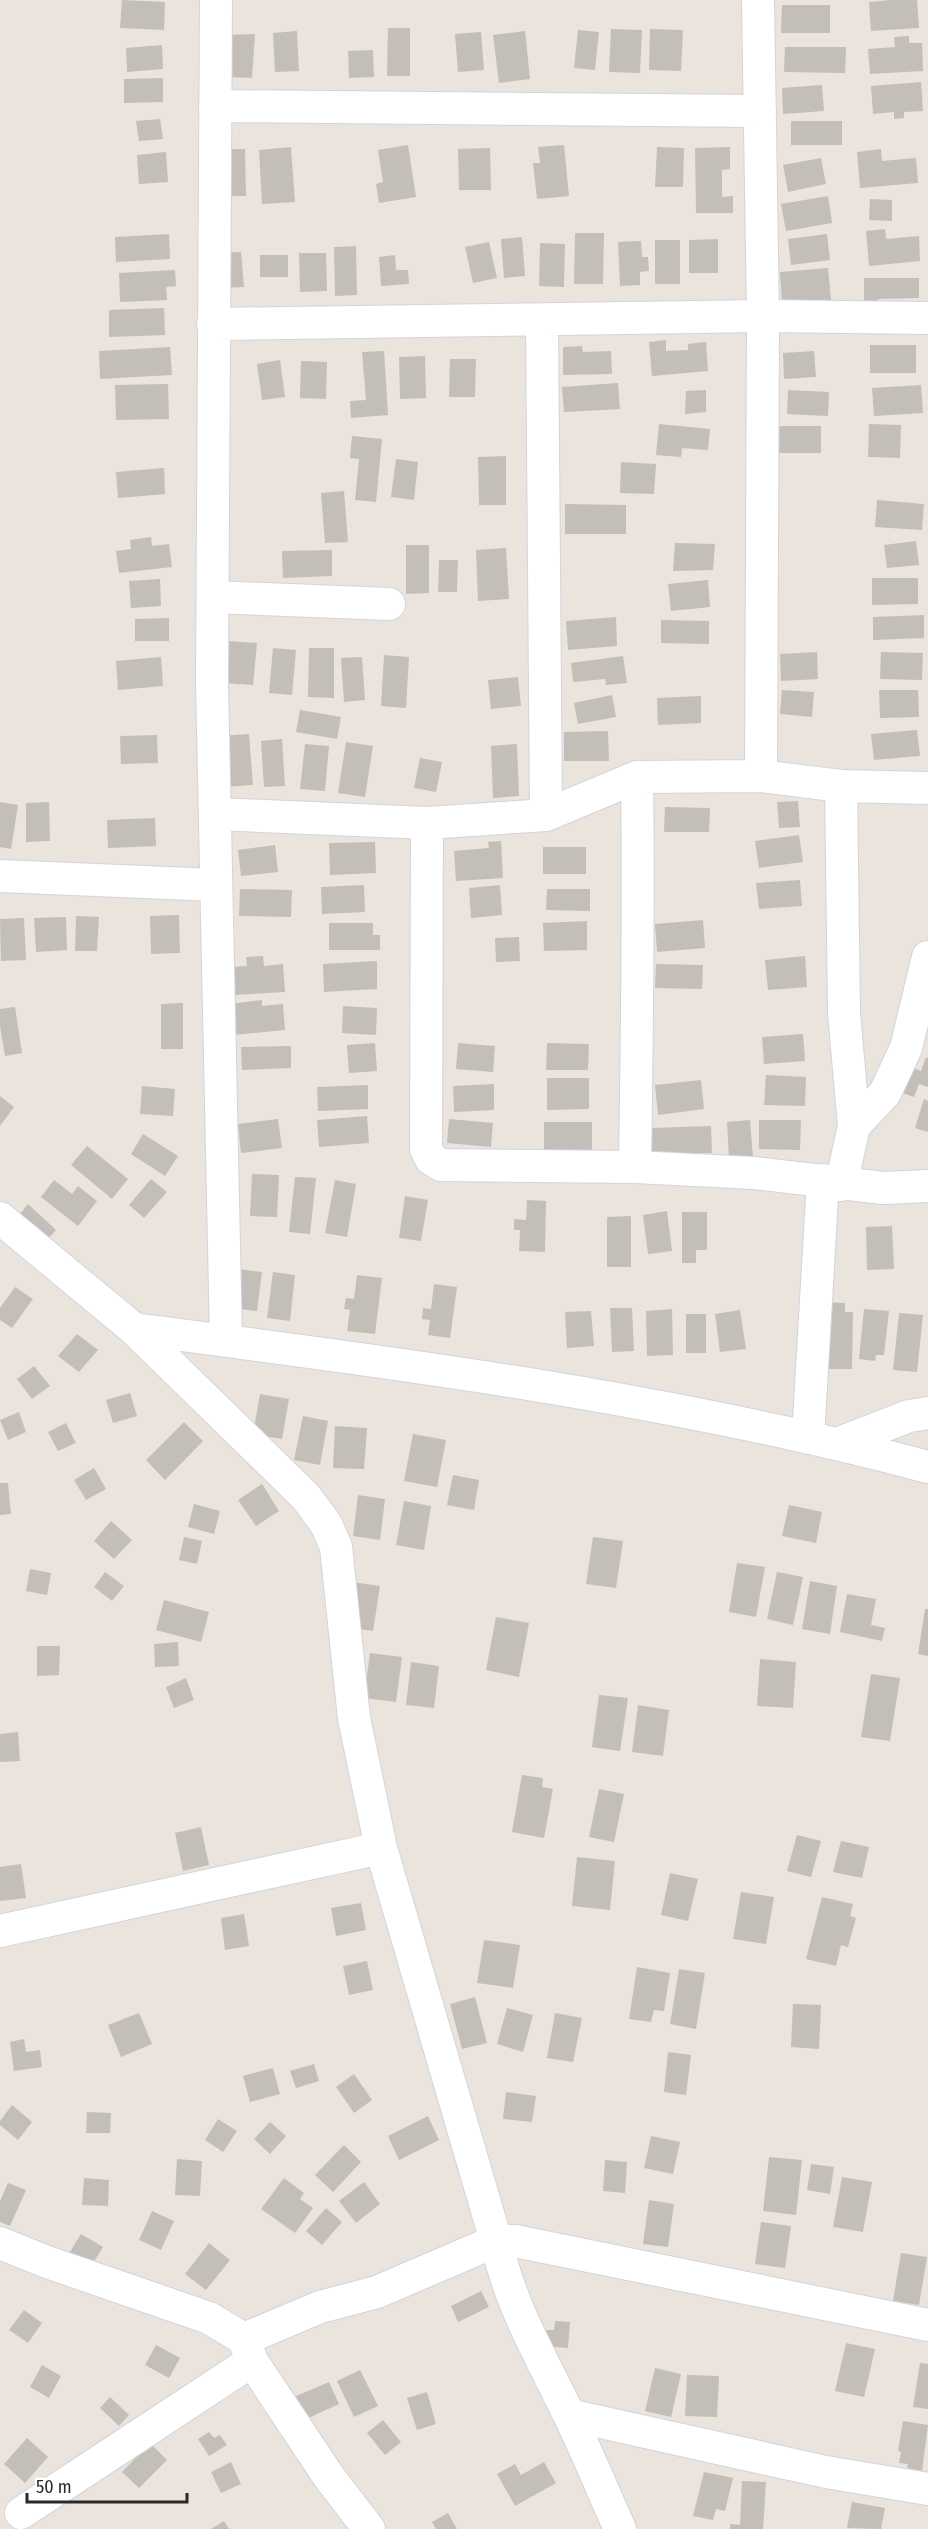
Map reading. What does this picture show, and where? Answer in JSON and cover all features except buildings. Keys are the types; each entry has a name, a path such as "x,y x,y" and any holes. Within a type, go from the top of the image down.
{"street":[{"path":"216,0 212,683 226,1340"},
{"path":"758,0 763,316 761,776"},
{"path":"215,106 760,111"},
{"path":"213,324 763,316 928,318"},
{"path":"542,320 546,815"},
{"path":"213,597 389,604"},
{"path":"216,814 427,823 546,815 637,777 761,776 841,786 928,788"},
{"path":"635,1167 639,898 637,777"},
{"path":"841,786 844,1013 854,1126"},
{"path":"427,823 426,1149 431,1159 441,1165 635,1167 754,1173 883,1188 928,1186"},
{"path":"0,876 216,885"},
{"path":"823,1441 832,1183 854,1126 885,1094 906,1048 928,957"},
{"path":"0,1218 134,1329 306,1497 326,1524 336,1547 354,1718 381,1848 496,2241 502,2271 519,2316 569,2415 620,2529"},
{"path":"134,1329 226,1340 568,1390 823,1441 928,1467"},
{"path":"823,1441 909,1416 928,1413"},
{"path":"0,1931 381,1848"},
{"path":"20,2515 248,2350 320,2307 377,2292 496,2241 535,2244 928,2325"},
{"path":"0,2243 47,2262 209,2318 248,2350 329,2477 369,2529"},
{"path":"569,2415 826,2472 928,2489"}]}
